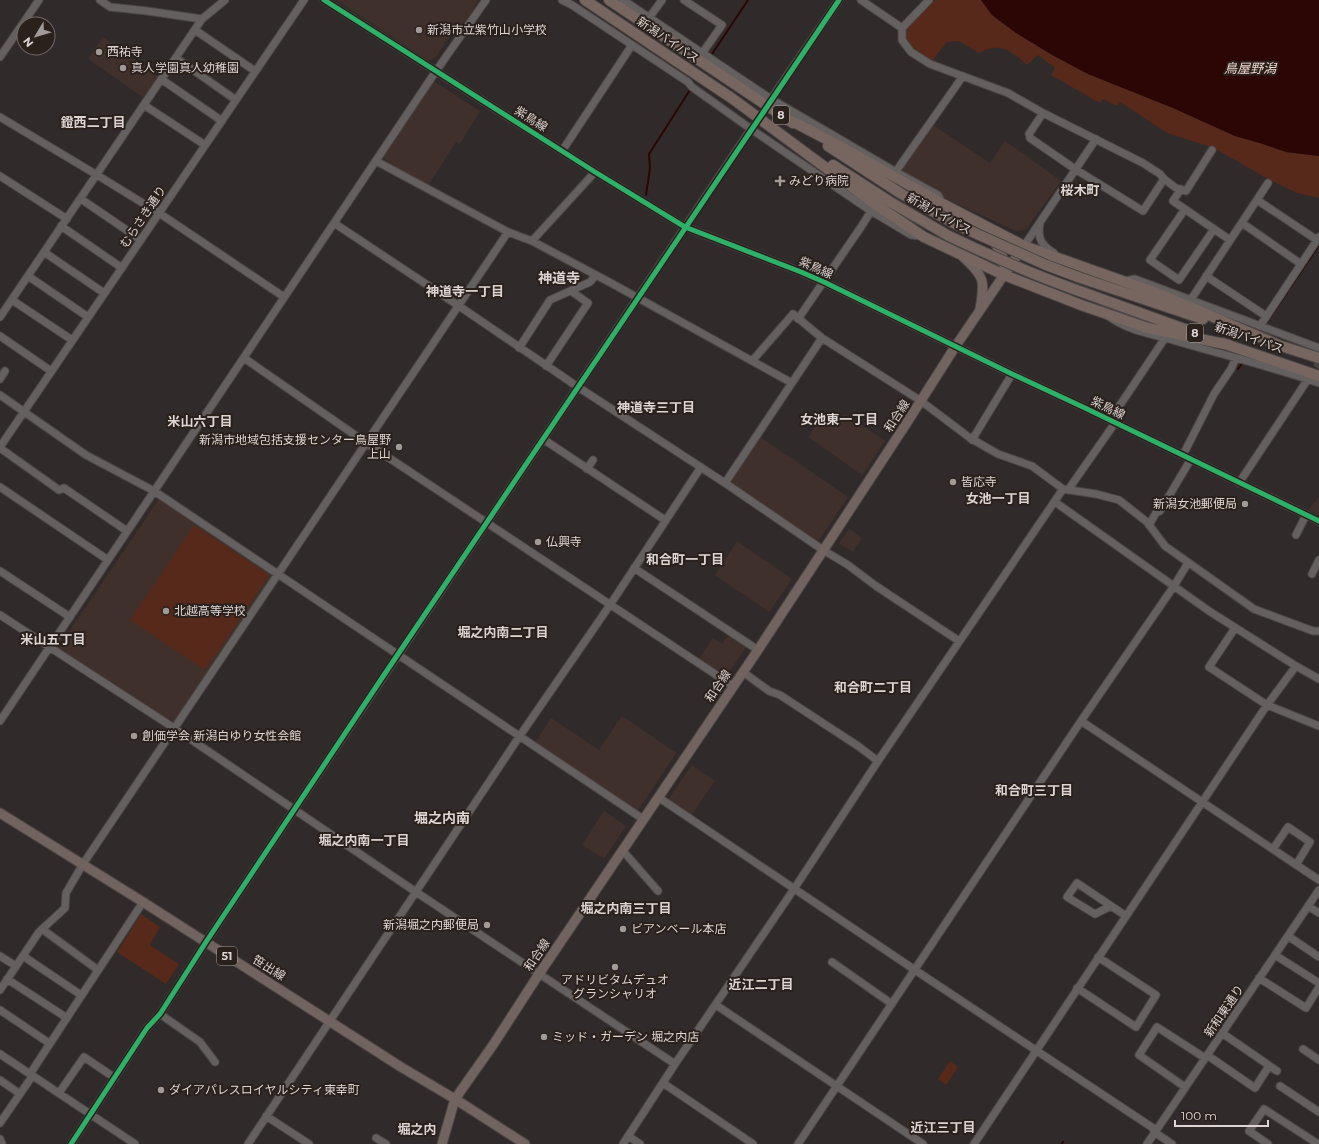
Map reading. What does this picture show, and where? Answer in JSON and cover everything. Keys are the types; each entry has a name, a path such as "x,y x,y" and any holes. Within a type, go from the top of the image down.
{"highway":[{"name":"新潟バイパス","path":"585,0 892,203 949,236 1020,268 1071,288 1319,376"},
{"name":"新潟バイパス","path":"609,0 900,192 957,225 1039,262 1078,277 1319,358"},
{"path":"729,96 872,202 924,237 1004,275 1103,313 1148,328 1229,345"},
{"path":"788,119 943,204 1024,246 1162,295 1281,346"},
{"path":"977,222 993,238 1000,250 1005,265 1004,275"},
{"path":"1024,246 1019,260 1019,266 1022,270 1041,286 1065,299"}],"main road":[{"name":"和合線","path":"442,1144 455,1099 493,1045 538,974 623,851 643,819 758,650 955,347 1024,246"},
{"path":"947,248 963,258 972,266 982,279 984,284 979,312"},
{"name":"笹出線","path":"0,813 525,1144"}],"street":[{"path":"0,57 39,0"},
{"path":"100,0 110,7 202,19"},
{"path":"126,0 126,8"},
{"path":"0,317 202,19 225,0"},
{"name":"むらさき通り","path":"0,448 304,0"},
{"name":"紫鳥線","path":"324,0 595,172 685,227 824,282 955,347 1319,521"},
{"path":"0,721 436,71 486,0"},
{"path":"562,0 572,5 688,82 692,87 911,235 924,237"},
{"path":"623,0 703,52 770,100 895,173 938,195 943,204"},
{"path":"649,18 662,0"},
{"path":"684,0 722,25 703,52"},
{"path":"770,100 839,0"},
{"path":"861,0 902,28"},
{"path":"929,0 902,28 902,40 911,52 930,64 1008,93 1160,174 1164,179 1181,190 1186,191 1212,150"},
{"path":"195,30 255,71"},
{"path":"562,151 632,45"},
{"path":"176,58 236,100"},
{"path":"895,173 963,76"},
{"path":"162,79 222,121"},
{"path":"144,105 205,145"},
{"path":"1043,113 1029,134 1030,138 1143,211 1164,179"},
{"path":"0,117 97,174 159,213 284,297"},
{"path":"71,1144 147,1028 160,1014 206,942 486,522 752,127"},
{"path":"1024,246 1075,168 1096,139"},
{"path":"376,161 508,232 532,241 596,275 792,384"},
{"path":"532,241 595,172"},
{"path":"0,176 15,184 67,219"},
{"path":"1190,301 1268,183"},
{"path":"1181,190 1173,201 1230,240"},
{"path":"81,198 141,240"},
{"path":"1257,200 1318,239 1260,326"},
{"path":"798,319 872,209"},
{"path":"1185,209 1150,260 1180,280 1214,229"},
{"path":"1041,220 1039,230 1042,243 1046,249 1058,255 1060,259"},
{"path":"334,223 459,306 519,348 701,467 823,550 848,565 876,586 959,640"},
{"path":"1242,223 1301,264"},
{"path":"61,226 122,268"},
{"path":"0,990 42,929 66,908 66,893 83,864 508,232"},
{"path":"44,252 104,294"},
{"path":"519,348 550,300 590,282 596,275"},
{"path":"28,276 88,317"},
{"path":"1206,276 1266,316"},
{"path":"1123,281 1135,279 1190,301 1319,348"},
{"path":"546,366 588,303 571,291"},
{"path":"12,300 72,340"},
{"path":"1103,313 1118,324 1137,331 1166,336 1319,383"},
{"path":"752,361 793,314 822,338 921,401 972,440 998,454 1032,466 1065,489 1096,494 1119,500 1149,525 1165,546 1254,609 1313,631 1319,631"},
{"path":"0,336 51,371"},
{"path":"623,1144 959,640 1112,422 1166,336"},
{"path":"725,483 822,338"},
{"path":"244,358 366,442 733,686"},
{"path":"1183,455 1214,394 1231,369 1236,358"},
{"path":"0,379 5,371"},
{"path":"972,440 1012,374"},
{"path":"1239,483 1308,379"},
{"path":"0,395 86,455 154,491 643,819"},
{"path":"543,439 666,520"},
{"path":"0,448 60,490 64,488 127,531"},
{"path":"1149,525 1156,513 1160,511 1191,459"},
{"path":"587,469 593,460"},
{"path":"248,1144 329,1020 519,737 610,605 701,467"},
{"path":"0,487 108,560"},
{"path":"1055,502 1235,628 1319,679"},
{"path":"1296,535 1306,515"},
{"path":"1312,574 1319,560"},
{"path":"798,1144 1188,563"},
{"path":"634,568 758,650"},
{"path":"0,571 70,617"},
{"path":"0,615 174,728 538,974 675,1064"},
{"path":"1235,628 1209,667 1267,706 1319,726"},
{"path":"974,1144 1077,988 1267,706 1296,666"},
{"path":"743,672 769,691 784,698 858,746 878,761"},
{"path":"1081,721 1319,880"},
{"path":"658,797 1036,1050 1172,1144"},
{"path":"1273,849 1288,827 1310,842 1296,865"},
{"path":"623,851 658,891"},
{"path":"1111,906 1095,914 1068,897 1077,883 1126,916"},
{"name":"新和東通り","path":"1147,1144 1319,890"},
{"path":"0,1123 31,1078 30,1074 49,1043 143,902"},
{"path":"1308,906 1319,913"},
{"path":"42,929 98,970"},
{"path":"1288,936 1319,957"},
{"path":"1275,955 1319,983"},
{"path":"0,956 16,966"},
{"path":"23,956 81,995"},
{"path":"1077,988 1136,1027 1156,995 1098,957"},
{"path":"832,962 892,1004"},
{"path":"7,978 67,1018"},
{"path":"1259,978 1306,1008 1319,987"},
{"path":"716,1004 923,1144"},
{"path":"0,1010 49,1043"},
{"path":"160,1014 200,1042 215,1062"},
{"path":"1185,1087 1139,1055 1157,1027 1255,1088 1270,1066"},
{"path":"1222,1033 1277,1071"},
{"path":"1303,1049 1319,1060"},
{"path":"0,1054 135,1144"},
{"path":"59,1093 84,1057 115,1078"},
{"path":"0,1080 20,1094"},
{"path":"663,1083 753,1144"},
{"path":"1280,1086 1319,1112"},
{"path":"1268,1144 1249,1131 1264,1109 1318,1144"},
{"path":"266,1116 309,1144"},
{"path":"628,1136 640,1144"},
{"path":"376,1138 386,1144"},
{"path":"0,1139 2,1144"}],"shaded area":[{"name":"新潟市立紫竹山小学校","path":"337,0 479,0 468,18 445,42 436,57 429,61"},
{"path":"935,0 981,0 992,15 1016,33 1088,74 1173,108 1235,136 1286,152 1319,156 1319,198 1297,193 1270,180 1214,148 1167,133 1120,102 1117,106 1103,99 1100,103 1051,75 1055,68 1038,55 1027,65 1005,49 986,49 979,53 959,41 947,42 931,62 914,50 906,42 906,35 908,26"},
{"name":"真人学園真人幼稚園","path":"103,37 158,77 144,98 88,59"},
{"path":"433,81 480,111 460,144 456,142 427,187 383,158"},
{"path":"933,125 990,163 1005,141 1061,181 1027,228 1025,230 1016,231 948,200 899,170"},
{"path":"824,414 839,423 845,414 885,441 862,475 808,437"},
{"path":"760,437 848,497 817,543 729,483"},
{"path":"1319,496 1319,515 1309,510"},
{"name":"北越高等学校","path":"159,499 275,575 173,725 58,648"},
{"path":"194,525 269,575 205,670 130,620"},
{"path":"849,529 862,538 853,552 839,543"},
{"path":"737,541 792,579 769,612 715,575"},
{"path":"729,634 747,646 725,678 698,660 713,638 722,644"},
{"path":"622,716 676,753 637,812 534,744 551,718 599,750"},
{"path":"692,765 715,781 690,817 667,801"},
{"path":"604,811 626,826 604,859 582,845"},
{"path":"141,914 160,927 150,945 179,964 166,984 117,952"},
{"path":"950,1061 958,1067 946,1085 938,1079"}],"water":[{"name":"鳥屋野潟","path":"981,0 1319,0 1319,156 1286,152 1235,136 1173,108 1088,74 1016,33 992,15"}],"waterway":[{"path":"712,54 748,0"},
{"path":"646,195 650,168 649,154 690,90"},
{"path":"1265,325 1319,245"},
{"path":"1238,369 1243,362"}],"tunnel":[{"path":"756,122 769,102"},
{"path":"1310,376 1319,363"}],"cycle path":[{"path":"324,0 595,172 685,227 824,282 1319,521"},
{"path":"71,1144 147,1028 160,1014 206,942 386,672 839,0"}],"place":[{"name":"新潟市立紫竹山小学校","path":"419,30"},
{"name":"西祐寺","path":"99,52"},
{"name":"真人学園真人幼稚園","path":"123,68"},
{"name":"みどり病院","path":"780,181"},
{"name":"新潟市地域包括支援センター鳥屋野 上山","path":"399,447"},
{"name":"皆応寺","path":"953,482"},
{"name":"新潟女池郵便局","path":"1245,504"},
{"name":"仏興寺","path":"538,542"},
{"name":"北越高等学校","path":"166,611"},
{"name":"創価学会 新潟白ゆり女性会館","path":"134,736"},
{"name":"新潟堀之内郵便局","path":"487,925"},
{"name":"ビアンベール本店","path":"623,929"},
{"name":"アドリビタムデュオ グランシャリオ","path":"615,967"},
{"name":"ミッド・ガーデン 堀之内店","path":"544,1037"},
{"name":"ダイアパレスロイヤルシティ東幸町","path":"161,1090"}],"district":[{"name":"鐙西二丁目","path":"93,122"},
{"name":"桜木町","path":"1080,190"},
{"name":"神道寺","path":"559,278"},
{"name":"神道寺一丁目","path":"465,291"},
{"name":"神道寺三丁目","path":"656,407"},
{"name":"女池東一丁目","path":"839,419"},
{"name":"米山六丁目","path":"200,421"},
{"name":"女池一丁目","path":"998,498"},
{"name":"和合町一丁目","path":"685,559"},
{"name":"堀之内南二丁目","path":"503,632"},
{"name":"米山五丁目","path":"53,639"},
{"name":"和合町二丁目","path":"873,687"},
{"name":"和合町三丁目","path":"1034,790"},
{"name":"堀之内南","path":"442,818"},
{"name":"堀之内南一丁目","path":"364,840"},
{"name":"堀之内南三丁目","path":"626,908"},
{"name":"近江二丁目","path":"761,984"},
{"name":"近江三丁目","path":"943,1127"},
{"name":"堀之内","path":"417,1129"}]}
